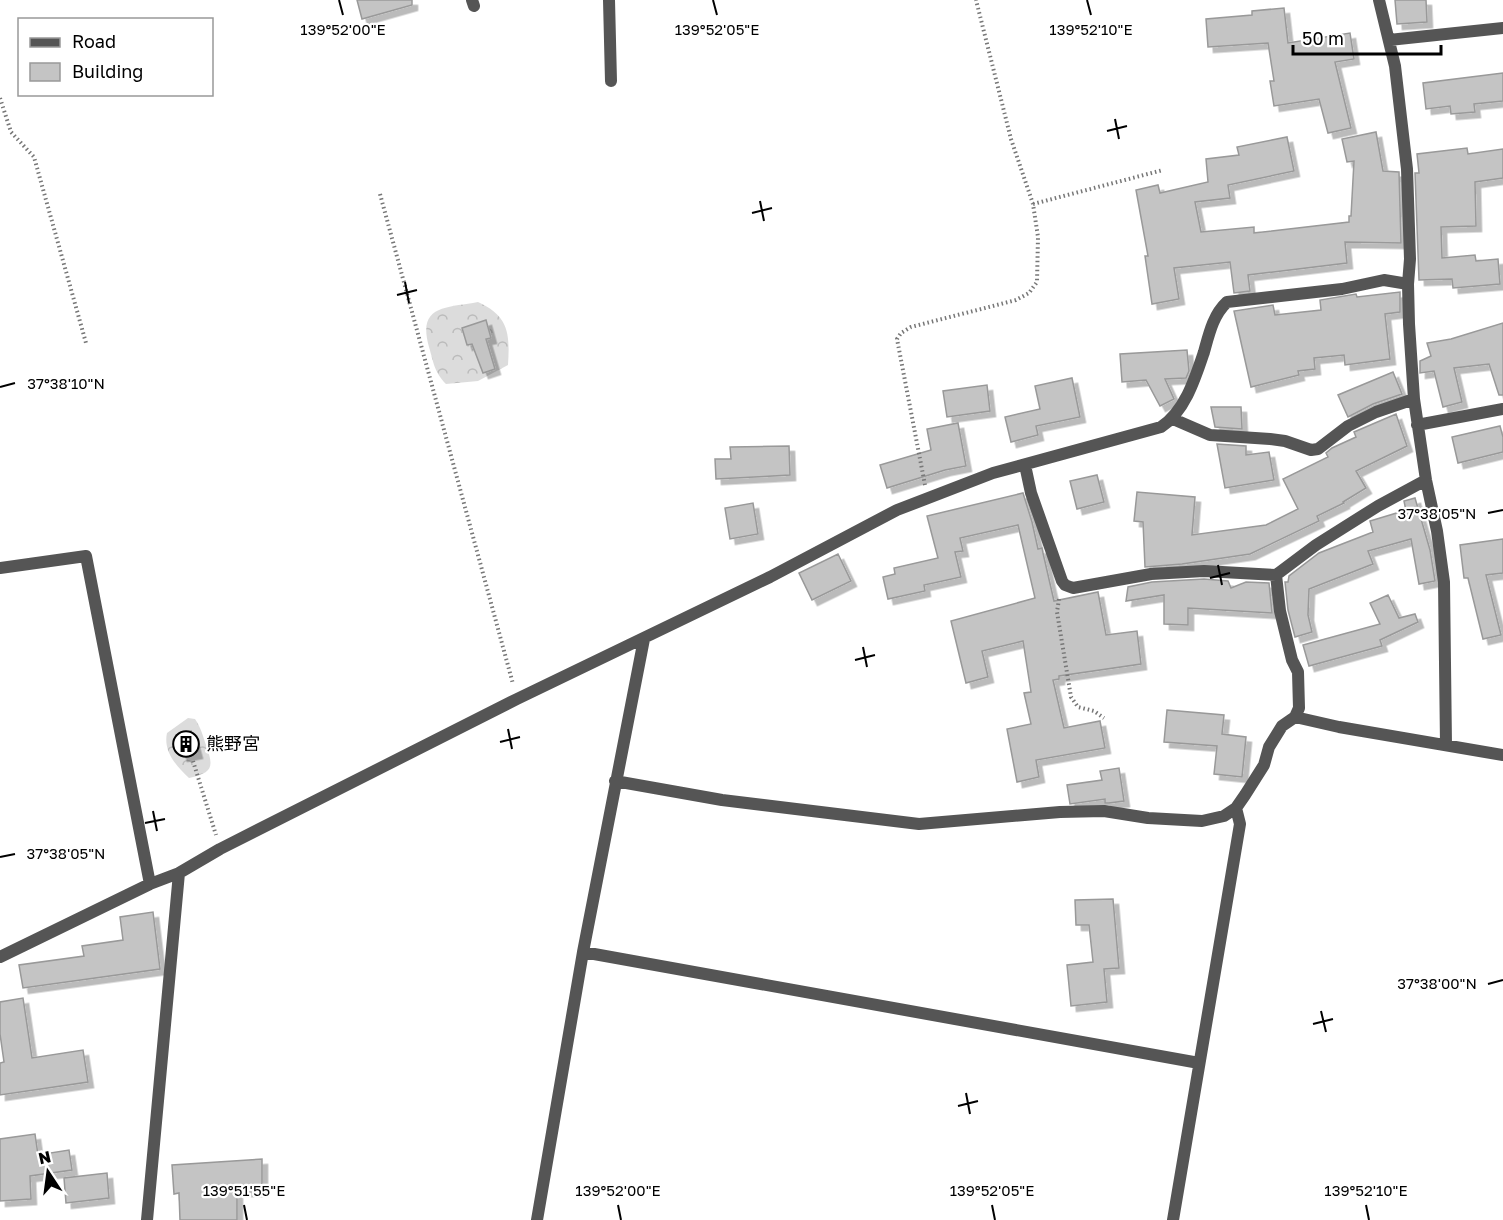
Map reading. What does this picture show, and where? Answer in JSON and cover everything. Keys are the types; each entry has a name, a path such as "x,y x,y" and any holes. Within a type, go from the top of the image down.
{"street":[{"path":"609,0 611,81"},
{"path":"1379,0 1395,66 1407,169 1410,258 1408,284 1414,399 1444,582 1446,745"},
{"path":"1389,40 1503,28"},
{"path":"0,957 150,884 178,873 220,849 517,699 770,577 897,510 993,473 1161,427 1173,419 1181,408 1200,365 1211,325 1227,302 1342,289 1384,280 1408,284"},
{"path":"1173,419 1210,435 1285,441 1311,450 1325,446 1348,426 1376,412 1414,399"},
{"path":"1417,425 1503,409"},
{"path":"1025,465 1030,493 1065,585 1072,588 1134,576 1204,571 1276,575 1316,545 1369,511 1426,480"},
{"path":"0,568 86,556 150,884"},
{"path":"615,781 733,802 919,824 1060,812 1104,811 1148,818 1202,821 1224,816 1236,808 1264,765 1269,747 1279,730 1295,717 1299,708 1298,672 1292,660 1280,611 1276,575"},
{"path":"537,1220 583,952 644,639"},
{"path":"1295,717 1339,727 1503,755"},
{"path":"1173,1220 1240,824 1236,808"},
{"path":"147,1220 178,873"},
{"path":"583,952 1199,1063"}],"path":[{"path":"927,497 897,339 901,333 911,327 1016,300 1029,293 1037,282 1039,251 1033,204 1011,139 976,0"},
{"path":"0,99 11,132 34,157 86,343"},
{"path":"1033,204 1162,170"},
{"path":"380,194 517,699"},
{"path":"1065,585 1059,594 1057,612 1071,697 1078,707 1094,711 1104,718"},
{"path":"193,761 220,849"}],"green space":[{"path":"478,302 496,313 502,320 508,335 508,365 478,381 446,384 433,363 426,333 427,323 437,311"},
{"path":"188,718 195,719 199,726 210,759 210,768 207,771 189,778 172,758 166,740 167,733"}],"building":[{"path":"357,0 412,0 412,5 362,19"},
{"path":"1395,0 1426,0 1427,22 1397,24"},
{"path":"1284,8 1288,43 1350,33 1354,59 1335,62 1351,128 1328,133 1319,99 1274,106 1270,81 1274,81 1268,43 1208,47 1206,19 1252,15 1252,11"},
{"path":"1503,73 1503,101 1474,104 1475,112 1451,114 1450,106 1426,109 1423,83"},
{"path":"1376,132 1383,171 1399,172 1401,243 1345,242 1347,263 1248,275 1250,291 1234,293 1230,262 1174,268 1179,299 1152,304 1145,256 1148,256 1136,190 1158,185 1160,193 1208,182 1206,159 1239,155 1237,147 1287,137 1294,171 1228,185 1230,198 1195,202 1201,232 1254,227 1254,233 1349,222 1354,161 1347,162 1342,139"},
{"path":"1467,148 1468,154 1503,149 1503,178 1475,182 1476,226 1441,227 1442,258 1475,255 1476,261 1498,259 1500,284 1453,288 1452,279 1419,280 1415,173 1419,173 1417,154"},
{"path":"1400,292 1400,312 1385,314 1390,359 1345,365 1344,355 1314,358 1315,369 1298,371 1299,375 1251,387 1234,311 1273,305 1275,315 1321,310 1320,300 1356,294 1357,297"},
{"path":"486,320 491,338 486,339 495,369 483,373 472,344 467,345 462,328"},
{"path":"1503,323 1503,395 1499,395 1489,364 1454,368 1462,402 1443,407 1434,371 1420,373 1420,361 1431,356 1427,343 1451,339"},
{"path":"1187,350 1189,371 1186,378 1165,379 1174,399 1160,406 1146,380 1122,382 1120,354"},
{"path":"1393,372 1402,394 1373,404 1348,417 1338,395"},
{"path":"1072,378 1080,417 1036,426 1038,435 1011,442 1005,417 1040,409 1035,386"},
{"path":"987,385 990,411 947,417 943,391"},
{"path":"1211,407 1241,407 1242,429 1215,427"},
{"path":"1396,414 1407,446 1356,471 1366,488 1344,503 1317,516 1319,521 1250,554 1145,567 1143,522 1134,521 1137,492 1195,497 1192,535 1266,525 1298,509 1283,479 1328,457 1326,453 1332,448 1356,437 1354,432"},
{"path":"958,423 966,466 887,488 880,465 931,450 927,429"},
{"path":"1500,426 1503,452 1458,463 1452,437"},
{"path":"1217,444 1246,446 1246,455 1269,452 1274,480 1225,488"},
{"path":"789,446 790,475 716,479 715,459 731,459 730,447"},
{"path":"1097,475 1104,502 1077,509 1070,481"},
{"path":"1023,493 1038,549 1042,548 1054,601 1098,592 1106,635 1137,631 1141,664 1059,676 1059,679 1053,680 1064,728 1100,721 1105,748 1036,760 1039,777 1017,782 1007,729 1031,724 1024,693 1031,692 1023,641 982,651 988,677 966,683 951,621 1035,598 1018,525 960,538 963,551 955,552 961,577 924,585 925,591 888,599 883,577 895,574 894,568 938,558 927,516"},
{"path":"1415,498 1430,550 1435,581 1419,584 1411,539 1368,551 1373,564 1309,589 1308,615 1312,632 1295,637 1288,610 1285,582 1288,582 1289,576 1319,553 1373,532 1370,521 1400,512 1402,517 1407,516 1404,501"},
{"path":"753,503 758,534 730,539 725,508"},
{"path":"1503,539 1503,573 1486,575 1501,635 1483,639 1468,578 1464,578 1460,545"},
{"path":"838,554 851,581 812,600 799,573"},
{"path":"1204,579 1228,581 1231,588 1246,582 1269,583 1272,613 1188,608 1188,625 1164,624 1164,595 1126,601 1128,587 1152,582"},
{"path":"1388,595 1399,618 1415,614 1418,622 1380,640 1382,646 1309,666 1303,645 1380,624 1370,603"},
{"path":"1167,710 1224,715 1222,734 1246,737 1242,777 1214,774 1217,746 1164,742"},
{"name":"熊野宮","path":"191,731 197,753 182,756 176,735"},
{"path":"1119,768 1124,801 1105,803 1105,799 1070,804 1067,785 1102,780 1100,771"},
{"path":"1113,899 1119,968 1104,969 1107,1002 1071,1006 1067,965 1093,962 1089,925 1076,925 1075,900"},
{"path":"153,912 160,969 23,988 19,965 84,956 82,946 123,940 120,917"},
{"path":"23,998 32,1058 83,1050 88,1082 0,1095 0,1063 4,1062 0,1034 0,1002"},
{"path":"35,1134 38,1155 69,1150 72,1170 30,1176 31,1199 0,1201 0,1139"},
{"path":"262,1159 262,1191 237,1191 237,1220 180,1220 179,1193 174,1194 172,1165"},
{"path":"107,1173 109,1198 66,1203 64,1178"}],"place":[{"name":"熊野宮","path":"186,744"}]}
